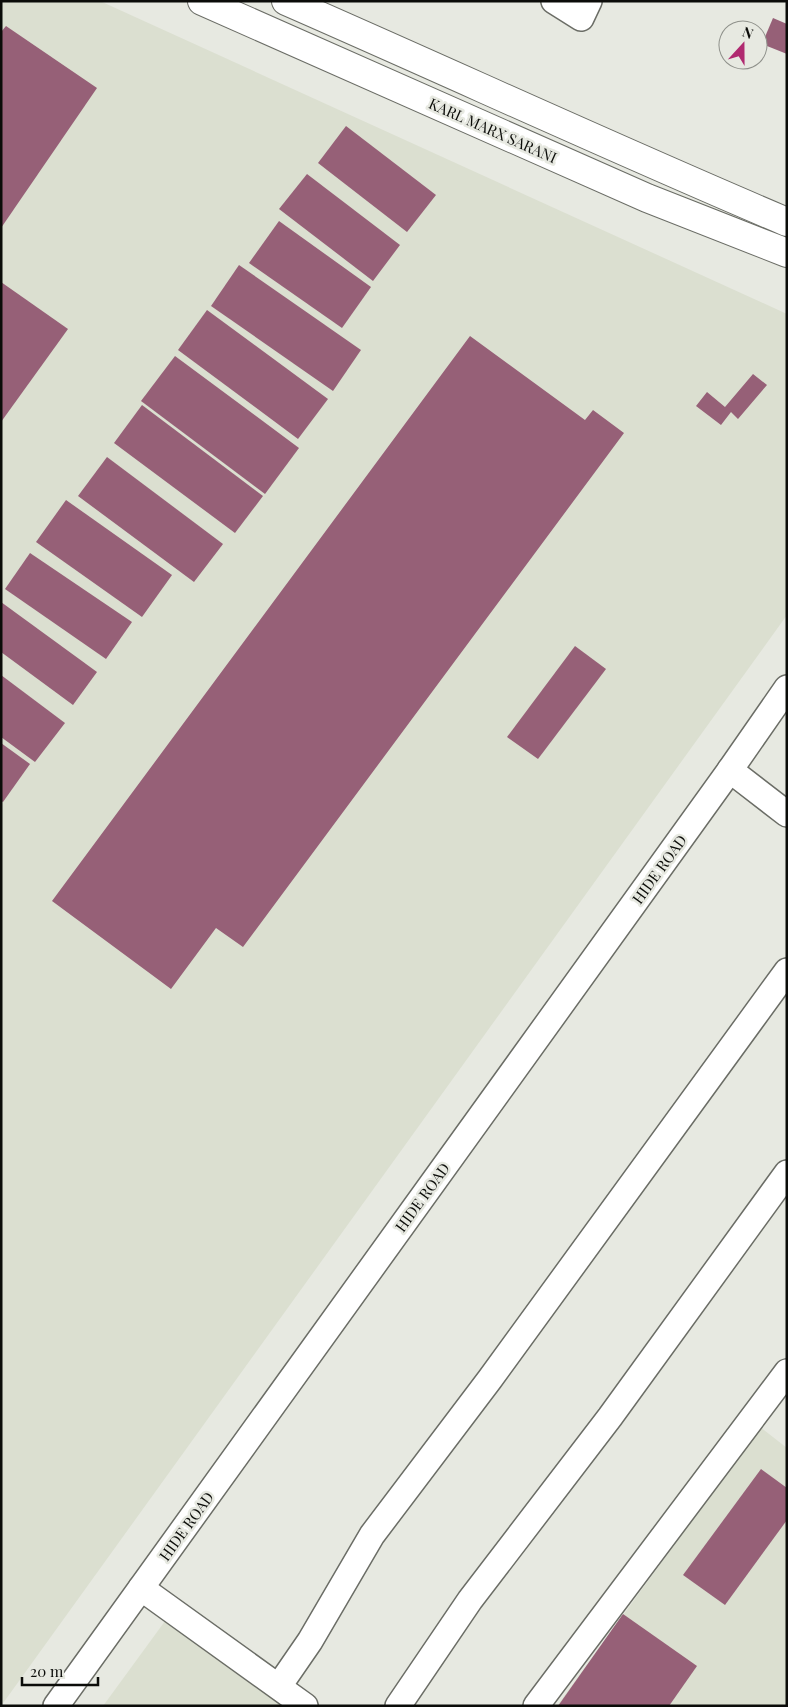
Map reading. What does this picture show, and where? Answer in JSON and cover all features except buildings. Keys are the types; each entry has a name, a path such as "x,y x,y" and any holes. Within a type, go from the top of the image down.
{"main road":[{"name":"KARL MARX SARANI","path":"202,1 647,198 787,253"},
{"path":"286,1 660,169 787,222"}],"street":[{"path":"554,1 581,18 589,1"},
{"name":"HIDE ROAD","path":"56,1706 730,770 787,688"},
{"path":"730,770 787,814"},
{"path":"278,1686 310,1641 372,1536 490,1379 787,971"},
{"path":"398,1706 470,1600 610,1417 787,1173"},
{"path":"536,1706 787,1372"},
{"path":"141,1588 305,1706"}],"shaded area":[{"path":"1,1 100,1 787,314 787,615 1,1706"},
{"path":"760,1427 787,1448 787,1706 557,1706"},
{"path":"168,1617 293,1706 103,1706"}]}
